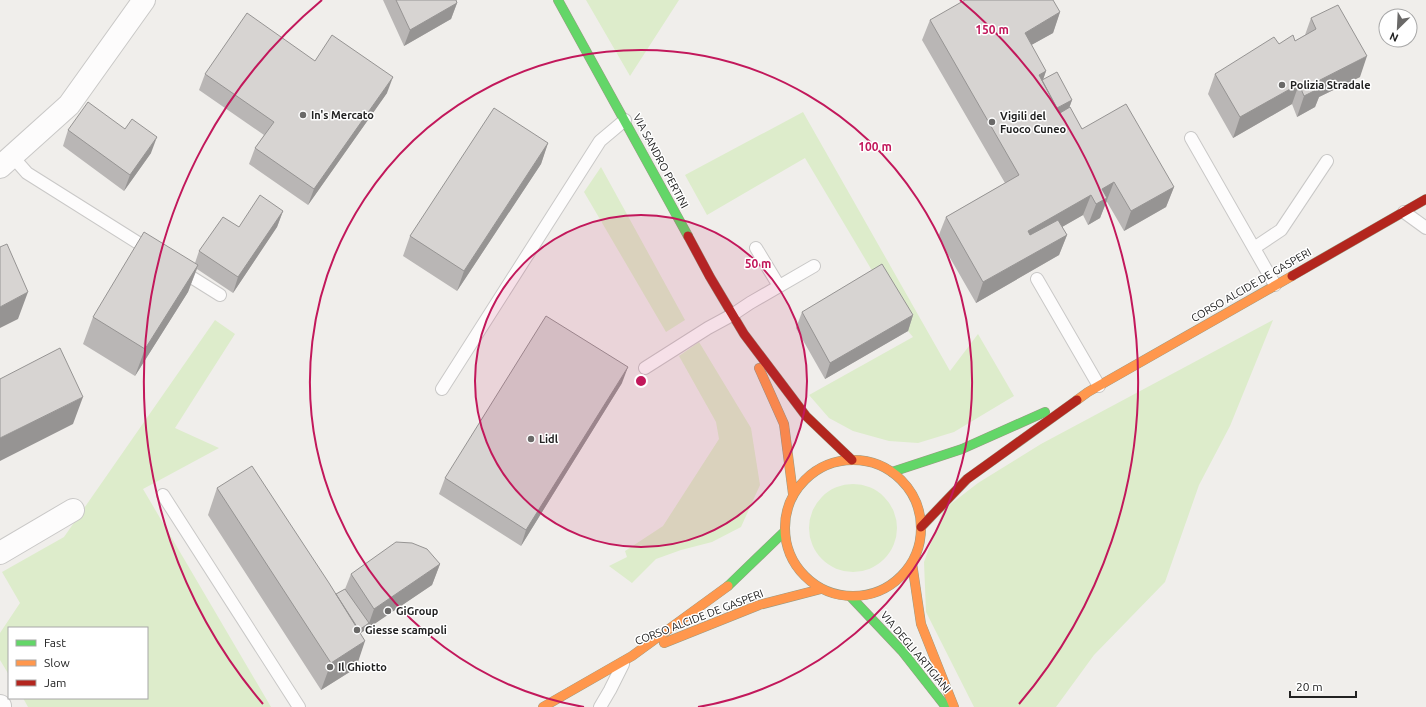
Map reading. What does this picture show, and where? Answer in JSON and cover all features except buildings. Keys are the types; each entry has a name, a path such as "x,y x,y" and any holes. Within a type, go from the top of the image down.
{"main road":[{"name":"VIA SANDRO PERTINI","path":"558,0 710,277 744,334 806,416 852,460"},
{"name":"CORSO ALCIDE DE GASPERI","path":"892,472 962,449 1088,392 1426,199"},
{"name":"VIA SANDRO PERTINI","path":"744,334 784,424 793,494"},
{"name":"CORSO ALCIDE DE GASPERI","path":"921,527 968,479 1088,392"},
{"path":"852,460 873,462 892,472 907,487 918,506 921,527 919,546 912,563 901,577 886,588 869,595 850,596 835,594 821,589 802,574 790,555 784,532 786,513 793,494 808,476 829,464 852,460"},
{"name":"CORSO ALCIDE DE GASPERI","path":"543,707 628,658 729,586 784,532"},
{"name":"VIA DEGLI ARTIGIANI","path":"912,563 921,624 954,707"},
{"name":"CORSO ALCIDE DE GASPERI","path":"628,658 759,605 821,589"},
{"name":"VIA DEGLI ARTIGIANI","path":"850,596 902,650 946,707"}],"street":[{"path":"6,162 69,104 144,0"},
{"path":"0,554 73,510"}],"lane":[{"path":"442,390 600,141 625,120"},
{"path":"1191,138 1275,285"},
{"path":"1254,248 1281,230 1326,161"},
{"path":"6,162 28,173 220,295"},
{"path":"1404,212 1426,228"},
{"path":"756,248 779,286"},
{"path":"645,368 708,328 814,266"},
{"path":"1038,279 1099,386"},
{"path":"163,495 300,707"},
{"path":"600,707 628,658"}],"green space":[{"path":"586,0 679,0 630,76"},
{"path":"803,112 950,371 978,334 1014,396 954,432 918,443 889,441 853,431 829,418 809,395 913,337 805,158 707,215 685,175"},
{"path":"601,167 685,320 666,332 584,192"},
{"path":"215,320 235,334 175,428 219,448 143,489 271,707 28,707 24,699 148,699 148,627 8,627 8,673 0,660 0,633 20,603 2,572 64,537"},
{"path":"1273,320 1230,426 1199,485 1165,582 1094,655 1056,707 974,707 926,612 924,562 943,510 978,483 1041,444"},
{"path":"699,342 751,428 760,485 741,527 712,542 681,550 656,559 632,583 609,566 627,557 625,551 663,526 719,439 716,422 679,356"},
{"path":"853,484 870,488 884,497 893,511 897,528 893,545 884,559 870,568 853,572 836,568 822,559 813,545 809,528 813,511 822,497 836,488"}],"traffic: fast":[{"path":"558,0 688,236"},
{"path":"892,472 962,449 1045,412"},
{"path":"728,586 784,532"},
{"path":"850,596 902,651 946,707"}],"traffic: slow":[{"path":"1077,400 1088,392 1292,276"},
{"path":"759,368 784,424 793,494"},
{"path":"846,460 860,460 879,465 891,471 906,485 916,502 920,515 921,528 920,541 916,554 910,566 896,581 891,585 873,593 860,596 846,596 827,591 815,585 800,571 796,566 788,548 785,535 785,521 790,502 796,490 810,475 815,471 833,463 846,460"},
{"path":"912,563 921,624 954,707"},
{"path":"543,707 632,656 728,586"},
{"path":"664,643 759,605 821,589"}],"traffic: jam":[{"path":"1292,276 1426,199"},
{"path":"688,236 710,277 744,334 806,416 852,460"},
{"path":"921,527 967,479 1077,400"}],"place":[{"name":"Polizia Stradale","path":"1282,85"},
{"name":"In's Mercato","path":"303,115"},
{"name":"Vigili del Fuoco Cuneo","path":"992,122"},
{"name":"Lidl","path":"531,439"},
{"name":"GiGroup","path":"388,611"},
{"name":"Giesse scampoli","path":"357,630"},
{"name":"Il Ghiotto","path":"330,667"}]}
